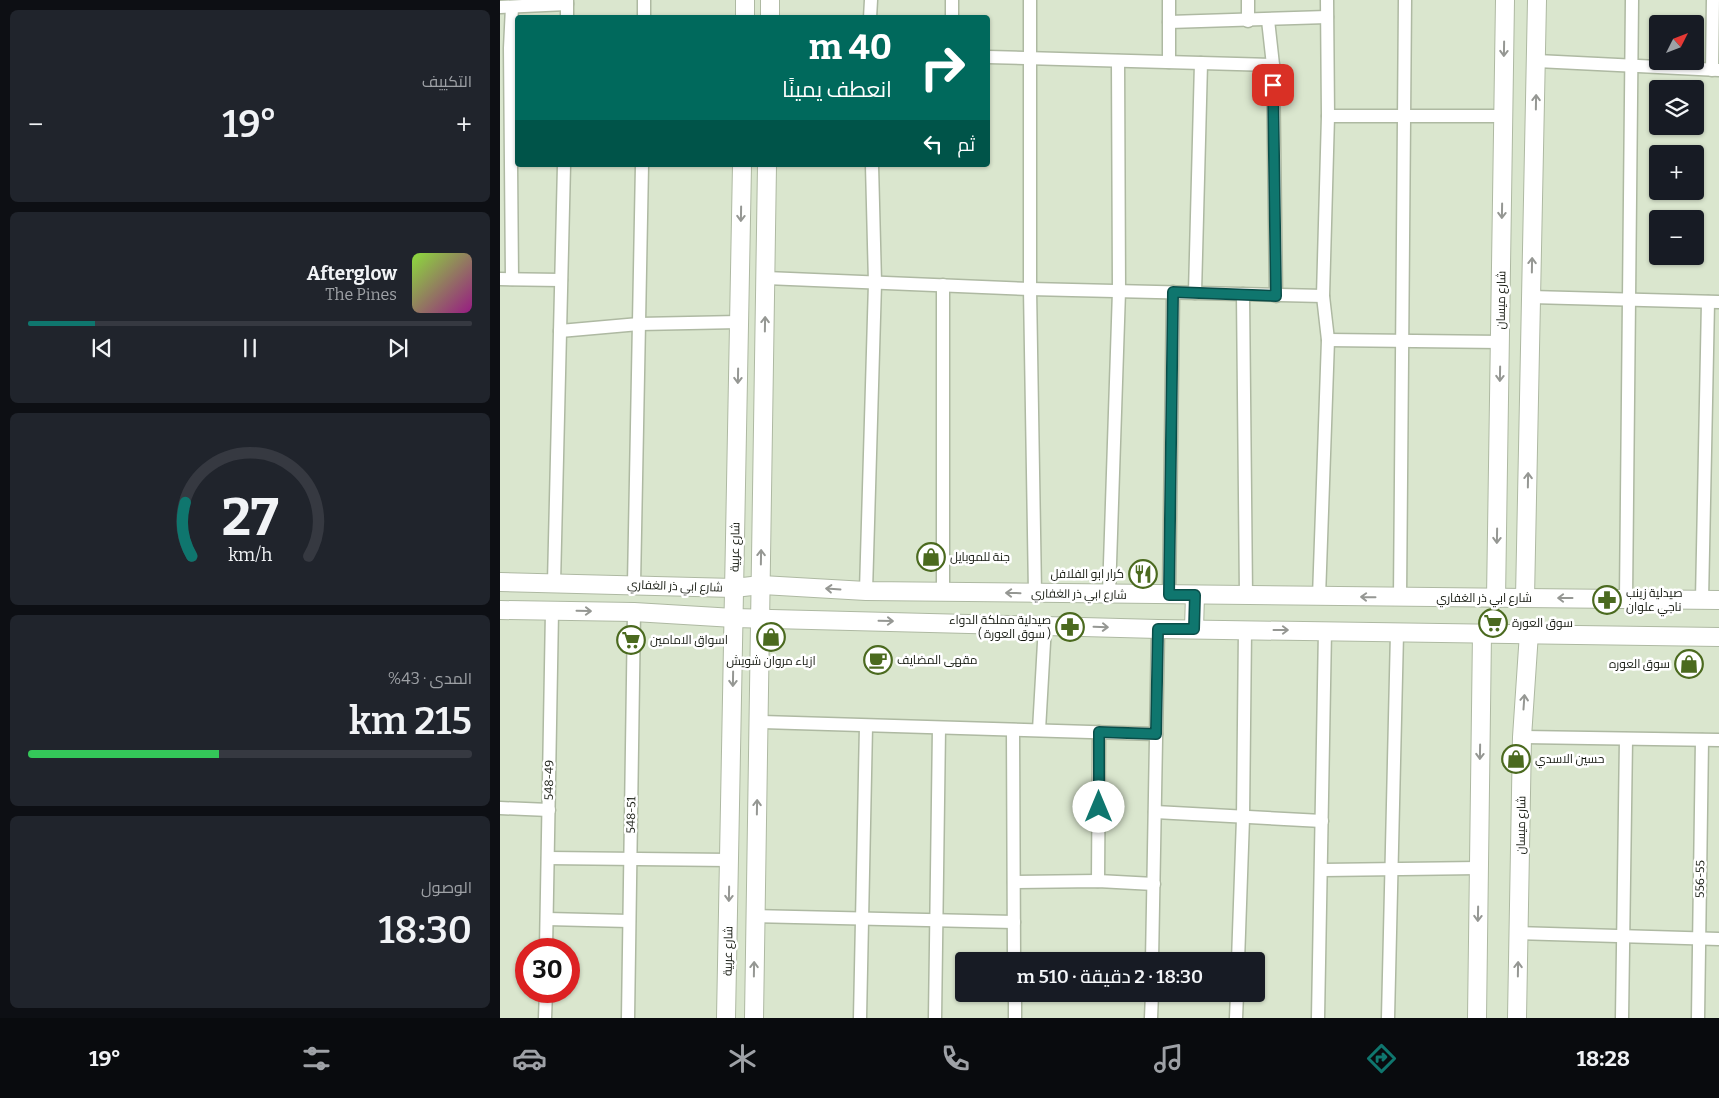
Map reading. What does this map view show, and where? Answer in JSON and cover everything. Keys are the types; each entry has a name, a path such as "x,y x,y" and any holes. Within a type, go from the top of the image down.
{"main road":[{"path":"744,15 745,0"},
{"path":"770,0 770,15"},
{"name":"شارع ميسان","path":"1496,599 1505,0"},
{"path":"1525,598 1537,0"},
{"name":"شارع عربية","path":"726,1018 742,167"},
{"path":"754,1018 767,167"},
{"name":"شارع ابي ذر الغفاري","path":"500,582 734,588 761,585 866,591 1711,600"},
{"path":"1194,629 1195,595"},
{"path":"500,610 634,612 734,618 760,617 1158,629 1719,637"},
{"path":"1477,1018 1482,633"},
{"name":"شارع ميسان","path":"1517,1018 1522,737 1528,633"}],"street":[{"path":"644,0 644,15"},
{"path":"870,15 871,0"},
{"path":"952,0 952,15"},
{"path":"1030,0 1030,289 1036,593"},
{"path":"1169,0 1169,62"},
{"path":"1248,0 1248,21"},
{"path":"1319,597 1328,340 1323,296 1328,116 1327,0"},
{"path":"1400,598 1405,0"},
{"path":"1626,598 1632,0"},
{"path":"1536,61 1715,70 1713,0"},
{"path":"561,280 506,279 506,7 567,2 567,15"},
{"path":"1169,22 1327,17"},
{"path":"1268,20 1273,65 1276,296"},
{"path":"990,57 1273,65"},
{"path":"1109,594 1119,291 1118,61"},
{"path":"1195,293 1201,63"},
{"path":"1328,116 1503,116"},
{"path":"554,583 564,167"},
{"path":"634,584 642,167"},
{"path":"866,591 875,283 872,167"},
{"path":"766,278 1030,289 1323,296"},
{"path":"943,285 943,592"},
{"path":"1169,595 1173,292"},
{"path":"1243,294 1246,596"},
{"path":"1531,297 1714,302 1711,600"},
{"path":"560,331 640,324 739,322"},
{"path":"1328,340 1501,342"},
{"name":"548-49","path":"546,938 552,611"},
{"name":"548-51","path":"628,1018 634,612"},
{"path":"1039,730 1045,625"},
{"path":"1152,952 1158,629"},
{"path":"1238,952 1246,630"},
{"path":"1318,1018 1325,630"},
{"path":"1388,1018 1397,633"},
{"path":"758,722 1156,734"},
{"path":"860,1018 866,726"},
{"path":"935,1018 939,728"},
{"path":"1013,730 1014,952"},
{"path":"1098,881 1099,732"},
{"path":"1522,737 1719,740"},
{"path":"1622,1018 1626,739"},
{"name":"556-55","path":"1698,1018 1702,740"},
{"path":"500,808 549,810"},
{"path":"1155,812 1322,821"},
{"path":"548,858 729,860"},
{"path":"1322,870 1479,868"},
{"path":"1014,882 1098,881 1154,884"},
{"path":"755,916 862,920 1014,922"},
{"path":"547,919 629,921"},
{"path":"1519,933 1719,939"},
{"path":"1014,1002 1015,1018"},
{"path":"1151,1018 1152,1002"},
{"path":"1236,1018 1237,1002"},
{"path":"545,1018 546,1003"}],"place":[{"name":"جنة للموبايل","path":"931,557"},
{"name":"كرار ابو الفلافل","path":"1143,574"},
{"name":"صيدلية زينب ناجي علوان","path":"1607,600"},
{"name":"سوق العورة","path":"1493,623"},
{"name":"صيدلية مملكة الدواء ( سوق العورة )","path":"1070,627"},
{"name":"ازياء مروان شويش","path":"771,637"},
{"name":"اسواق الامامين","path":"631,640"},
{"name":"مقهى المضايف","path":"878,660"},
{"name":"سوق العوره","path":"1689,664"},
{"name":"حسين الاسدي","path":"1516,759"}],"route":[{"path":"1099,807 1099,732 1156,734 1158,629 1194,629 1195,595 1169,595 1173,292 1276,296 1273,85"}]}
